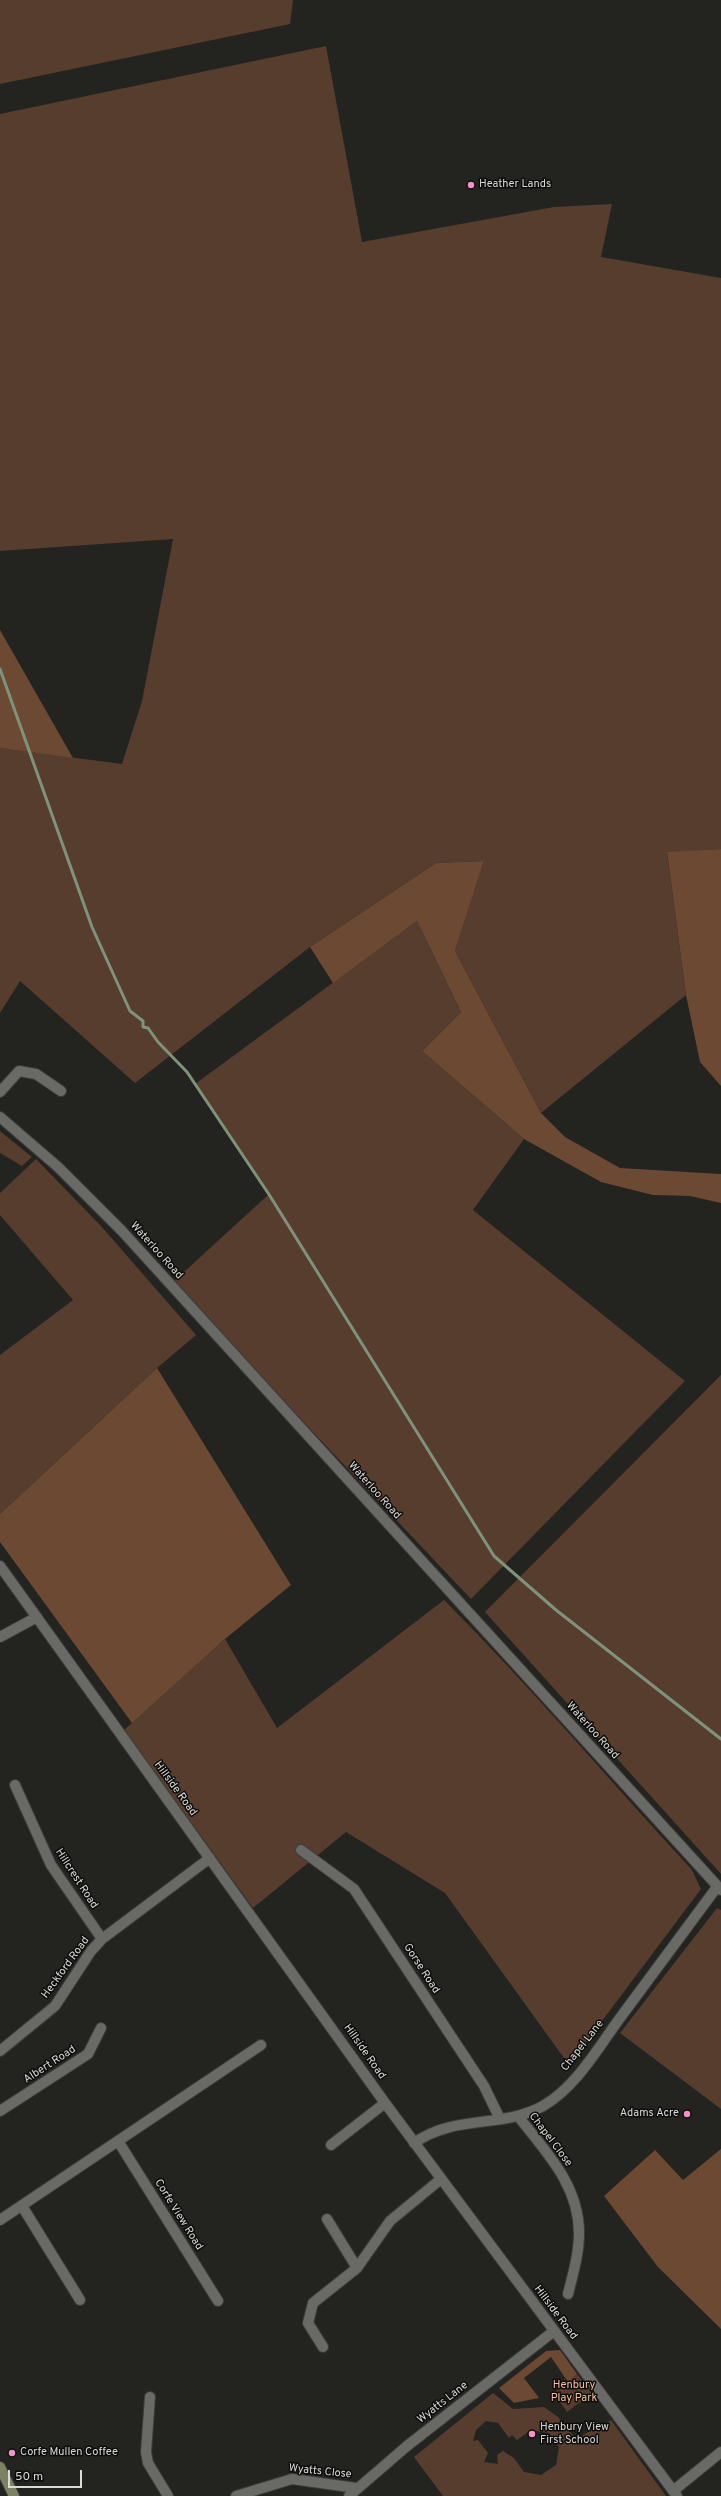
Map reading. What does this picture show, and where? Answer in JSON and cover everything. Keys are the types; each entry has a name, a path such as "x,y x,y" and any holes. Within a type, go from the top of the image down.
{"street":[{"path":"0,1092 19,1071 36,1074 61,1091"},
{"name":"Waterloo Road","path":"0,1117 58,1168 122,1231 719,1888"},
{"name":"Hillside Road","path":"0,1566 414,2144 675,2493"},
{"path":"0,1637 37,1618"},
{"name":"Hillcrest Road","path":"15,1785 51,1865 102,1939"},
{"name":"Gorse Road","path":"301,1850 354,1889 484,2086 500,2119"},
{"name":"Heckford Road","path":"0,2051 55,2006 91,1951 102,1939 210,1858"},
{"name":"Chapel Lane","path":"414,2144 429,2133 451,2126 518,2116 543,2106 564,2091 592,2057 719,1888"},
{"name":"Albert Road","path":"0,2112 88,2054 101,2028"},
{"path":"0,2220 261,2045"},
{"path":"331,2144 385,2104"},
{"name":"Chapel Close","path":"518,2116 558,2168 571,2191 577,2211 578,2240 568,2294"},
{"name":"Corfe View Road","path":"118,2141 218,2301"},
{"path":"323,2347 308,2323 313,2303 357,2268 390,2221 441,2179"},
{"path":"22,2206 80,2300"},
{"path":"327,2219 357,2268"},
{"name":"Wyatts Lane","path":"353,2492 554,2331"},
{"path":"150,2397 146,2452 148,2463 168,2496"},
{"path":"675,2493 721,2452"},
{"path":"0,2467 14,2496"},
{"name":"Wyatts Close","path":"236,2496 292,2479 353,2492"}],"green space":[{"path":"0,0 293,0 290,24 0,84"},
{"path":"326,46 362,242 554,207 612,204 601,257 721,278 721,849 667,853 686,995 541,1113 455,951 484,861 436,863 310,947 135,1083 20,981 0,1013 0,748 122,764 142,701 173,539 0,551 0,114"},
{"path":"417,921 461,1012 422,1051 524,1139 473,1210 685,1381 471,1599 172,1283 269,1194 195,1084"},
{"path":"0,1131 32,1157 22,1166 0,1153"},
{"path":"36,1159 101,1226 196,1335 157,1368 0,1514 0,1355 73,1300 0,1215 0,1193"},
{"path":"721,1375 721,1874 485,1612"},
{"path":"444,1600 538,1699 692,1870 701,1889 569,2065 445,1893 346,1832 253,1908 124,1730 225,1639 277,1728"},
{"path":"717,1908 721,1910 721,2109 620,2033"},
{"name":"Henbury Play Park","path":"577,2374 592,2393 567,2412 554,2393"},
{"name":"Henbury View First School","path":"493,2393 513,2409 544,2407 558,2417 577,2440 584,2434 611,2420 666,2496 443,2496 414,2457","holes":["486,2421 498,2423 509,2438 512,2435 517,2440 531,2430 549,2433 559,2447 556,2465 541,2475 524,2472 514,2458 503,2451 497,2455 498,2464 484,2462 488,2453 478,2440 473,2441 476,2430"]}],"shaded area":[{"path":"0,630 73,758 0,748"},
{"path":"721,849 721,1086 700,1062 686,995 667,852"},
{"path":"484,861 455,951 541,1113 565,1137 620,1168 721,1174 721,1203 690,1196 653,1195 601,1182 524,1139 422,1051 461,1012 417,921 333,983 310,947 436,863"},
{"path":"157,1368 291,1585 225,1639 132,1723 0,1542 0,1514"},
{"path":"721,2149 721,2329 658,2267 604,2196 655,2150 683,2180"},
{"path":"560,2350 577,2374 568,2382 551,2357 524,2378 539,2398 514,2403 499,2388 546,2351"}],"waterway":[{"path":"0,669 92,927 130,1011 143,1021 143,1027 148,1028 158,1042 187,1072 270,1196 494,1556 556,1610 721,1739"}],"place":[{"name":"Heather Lands","path":"471,185"},
{"name":"Adams Acre","path":"687,2114"},
{"name":"Henbury View First School","path":"532,2434"},
{"name":"Corfe Mullen Coffee","path":"12,2453"}]}
